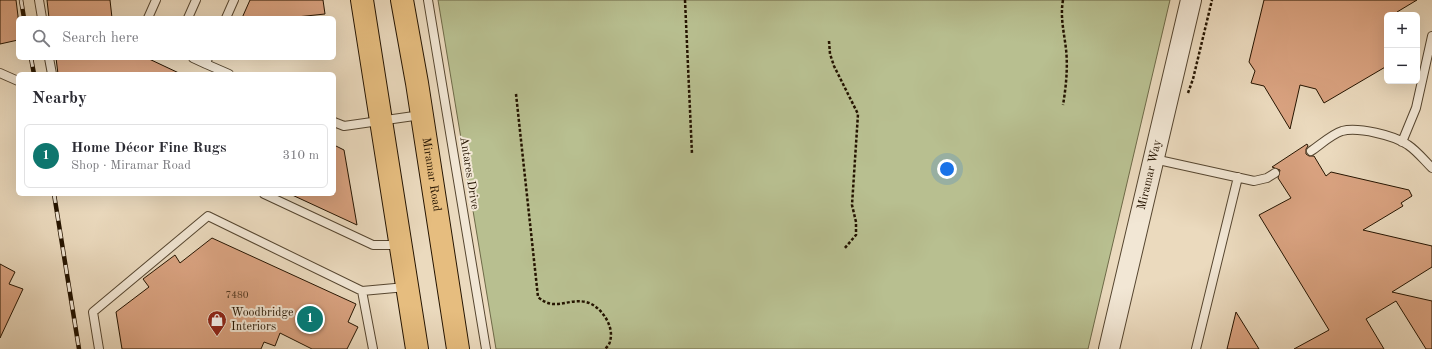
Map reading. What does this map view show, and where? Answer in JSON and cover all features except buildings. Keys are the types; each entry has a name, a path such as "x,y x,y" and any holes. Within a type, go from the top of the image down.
{"main road":[{"path":"362,0 417,349"},
{"name":"Miramar Road","path":"402,0 422,115 458,349"}],"street":[{"name":"Miramar Way","path":"1109,349 1191,0"}],"lane":[{"path":"39,0 42,16"},
{"path":"149,16 156,0"},
{"path":"189,16 196,0"},
{"path":"227,16 234,0"},
{"name":"Antares Drive","path":"428,0 486,349"},
{"path":"1402,142 1416,108 1432,36"},
{"path":"49,60 52,72"},
{"path":"207,61 226,72"},
{"path":"0,73 16,80"},
{"path":"336,123 344,126 422,115"},
{"path":"1311,151 1341,131 1351,130 1387,136 1402,142 1416,151 1432,168"},
{"path":"1154,159 1254,181 1267,178 1275,173"},
{"path":"1196,349 1238,177"},
{"path":"268,196 373,245 401,245"},
{"path":"99,349 92,312 208,216 362,291 407,286"},
{"path":"362,291 374,349"}],"path":[{"path":"685,0 692,154"},
{"path":"1062,0 1061,16 1066,51 1063,105"},
{"path":"829,41 830,54 834,66 858,114 852,205 856,222 856,235 844,249"},
{"path":"516,94 538,297 545,303 554,304 585,302 598,308 609,325 611,341 605,349"}],"green space":[{"path":"438,0 1170,0 1088,349 496,349"}],"railway":[{"path":"21,0 24,16"},
{"path":"31,60 34,72"},
{"path":"54,196 79,349"}],"place":[{"name":"Home Décor Fine Rugs","path":"310,319"},
{"name":"Woodbridge Interiors","path":"217,337"}]}
